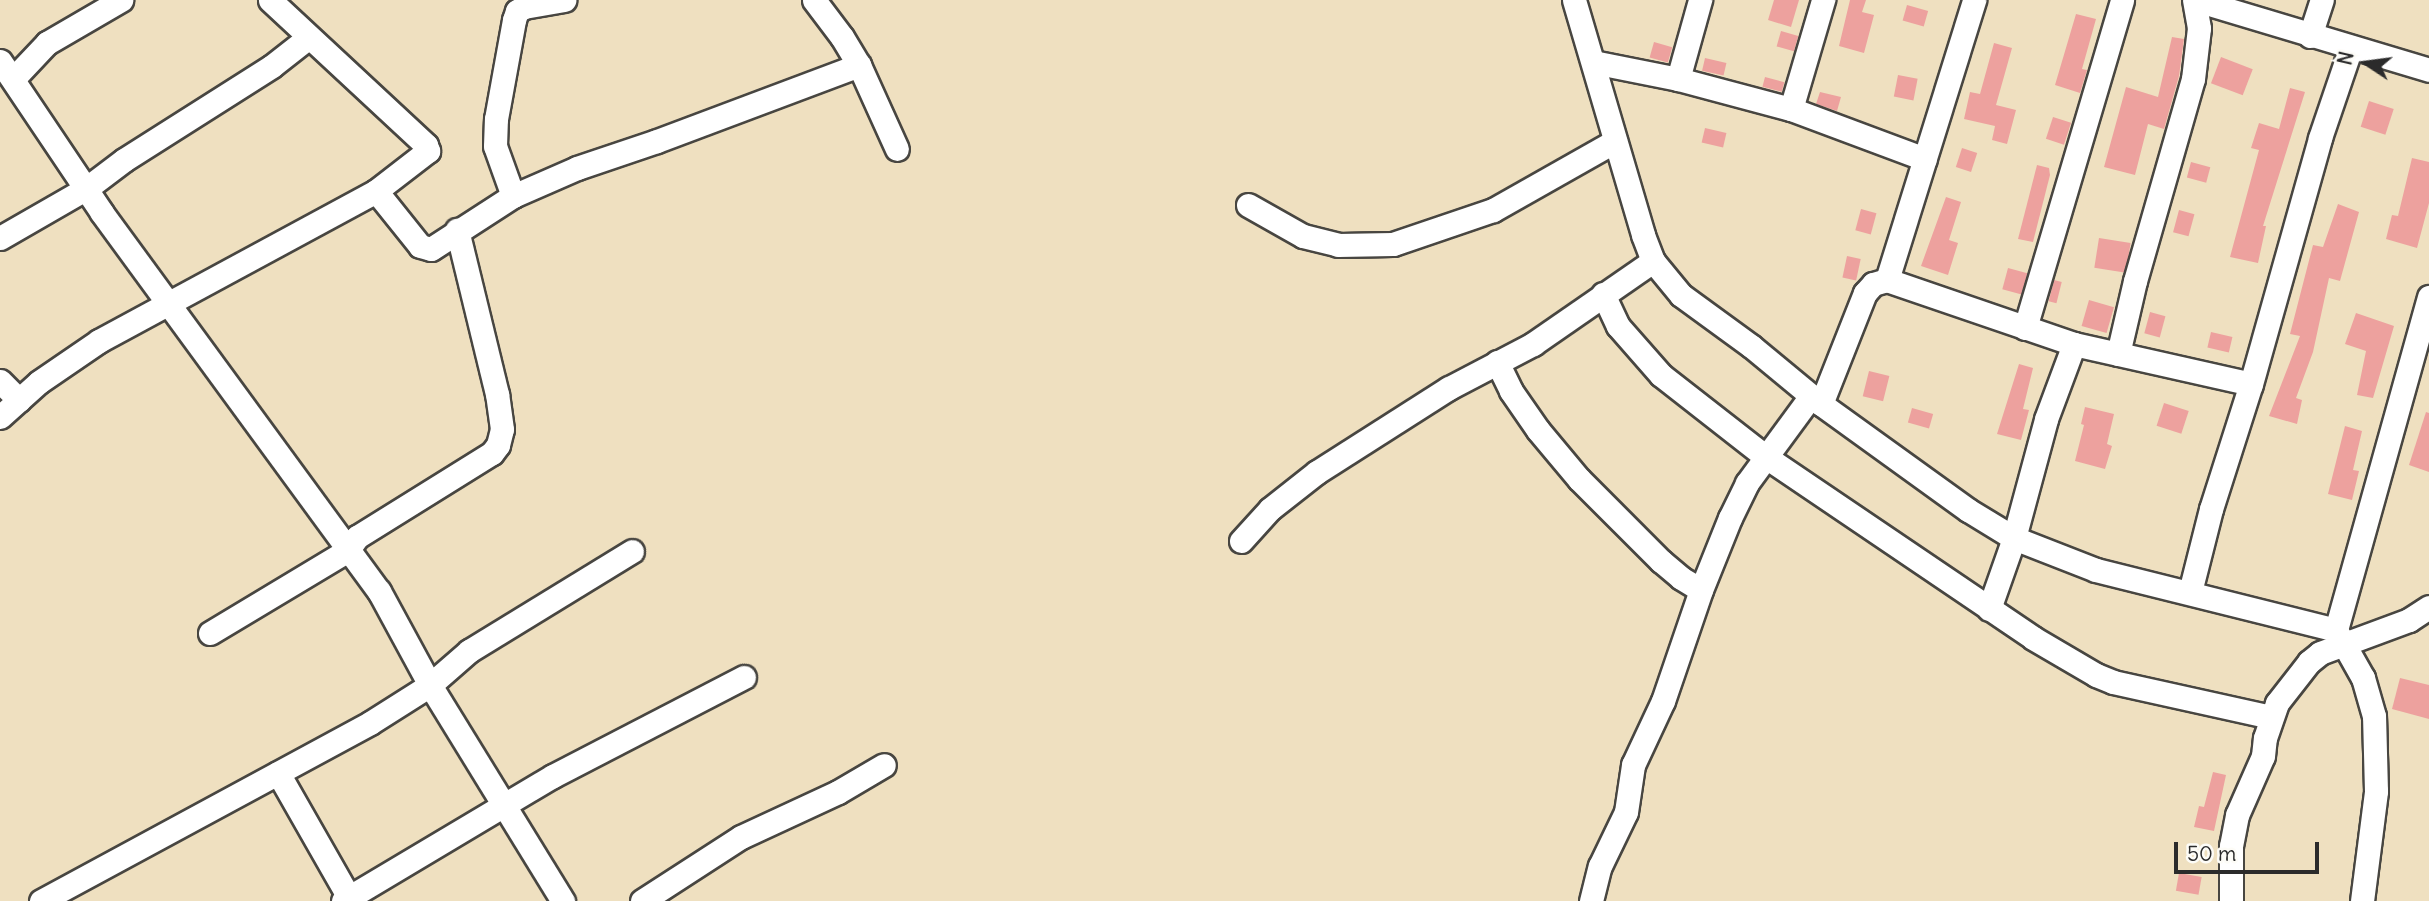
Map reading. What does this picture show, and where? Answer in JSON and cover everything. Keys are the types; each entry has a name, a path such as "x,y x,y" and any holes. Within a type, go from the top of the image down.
{"street":[{"path":"121,0 7,70 87,188 379,591 430,685 563,901"},
{"path":"0,417 72,358 169,302 376,191 425,155 426,145 270,0"},
{"path":"513,196 495,146 496,119 517,11 564,0"},
{"path":"814,0 859,65 897,149"},
{"path":"1574,0 1653,261 1681,295 1816,400 1968,510 2014,538 2096,570 2190,592 2339,638 2363,678 2374,716 2376,791 2362,901"},
{"path":"1678,79 1700,0"},
{"path":"1791,109 1823,0"},
{"path":"1887,280 1974,0"},
{"path":"2025,328 2122,0"},
{"path":"2118,354 2135,281 2193,79 2199,28 2195,0 2429,70"},
{"path":"2310,36 2322,0"},
{"path":"0,237 87,188 124,160 261,73 309,37"},
{"path":"2190,592 2211,509 2251,384 2320,138 2351,47"},
{"path":"1593,62 1678,79 1791,109 1926,159"},
{"path":"376,191 425,249 431,249 513,196 577,168 859,65"},
{"path":"1248,205 1303,236 1338,245 1393,244 1493,210 1615,141"},
{"path":"210,633 348,550 358,537 492,453 498,445 502,429 497,394 457,230"},
{"path":"1241,541 1270,509 1317,472 1370,441 1449,387 1533,344 1653,261"},
{"path":"1591,901 1600,866 1626,811 1633,765 1672,678 1701,590 1747,483 1816,400 1865,293 1873,284 1887,280 2074,344 2251,384"},
{"path":"1603,294 1618,326 1661,375 1766,457 1989,609 2104,678 2129,687 2271,717"},
{"path":"2339,638 2429,297"},
{"path":"1989,609 2014,538 2046,419 2074,344"},
{"path":"1497,362 1511,391 1538,430 1579,479 1661,561 1701,590"},
{"path":"0,381 19,400"},
{"path":"41,901 370,723 430,685 470,651 632,551"},
{"path":"2231,901 2231,846 2237,815 2263,756 2271,717 2277,703 2309,662 2339,638 2409,620 2428,610"},
{"path":"278,773 348,900 552,776 744,677"},
{"path":"642,901 741,837 838,792 884,765"}],"building":[{"path":"1774,0 1799,0 1791,27 1768,20"},
{"path":"1850,0 1866,0 1862,12 1874,15 1864,53 1839,46"},
{"path":"1907,5 1928,11 1924,26 1903,20"},
{"path":"2076,14 2096,19 2082,69 2087,70 2080,93 2055,85"},
{"path":"1781,31 1798,36 1794,51 1777,46"},
{"path":"2172,37 2184,39 2179,76 2164,129 2148,124 2135,175 2104,167 2126,87 2158,97"},
{"path":"1654,42 1672,47 1668,63 1650,57"},
{"path":"1994,43 2012,48 1996,105 2016,110 2007,144 1992,140 1995,126 1964,119 1970,92 1980,94"},
{"path":"2221,57 2253,69 2243,95 2211,83"},
{"path":"1705,58 1726,63 1724,76 1702,71"},
{"path":"1898,75 1918,79 1913,100 1894,97"},
{"path":"1765,77 1784,82 1782,92 1762,87"},
{"path":"2290,88 2305,92 2263,226 2266,226 2258,263 2230,257 2259,150 2251,148 2259,123 2279,129"},
{"path":"1820,92 1841,97 1837,111 1816,104"},
{"path":"2369,101 2394,109 2385,135 2361,127"},
{"path":"2053,117 2071,123 2064,145 2046,139"},
{"path":"1705,128 1726,133 1723,148 1702,143"},
{"path":"1962,148 1977,153 1971,172 1956,167"},
{"path":"2412,158 2429,162 2429,203 2417,248 2386,239 2392,215 2398,216"},
{"path":"2191,162 2210,167 2206,183 2187,177"},
{"path":"2037,165 2049,168 2050,175 2033,242 2018,239"},
{"path":"1946,197 1961,202 1949,240 1958,243 1948,275 1921,266"},
{"path":"2338,204 2359,212 2340,281 2329,278 2313,352 2296,398 2302,400 2297,424 2269,416 2300,336 2290,334 2313,245 2323,247"},
{"path":"1861,209 1876,213 1871,234 1855,230"},
{"path":"2179,210 2194,214 2189,236 2173,232"},
{"path":"2099,238 2131,243 2126,273 2094,268"},
{"path":"1847,256 1861,259 1856,280 1842,278"},
{"path":"2008,268 2027,273 2022,294 2002,289"},
{"path":"2054,280 2062,282 2056,303 2049,301"},
{"path":"2089,300 2114,307 2107,333 2082,326"},
{"path":"2150,312 2165,316 2160,337 2144,333"},
{"path":"2356,313 2394,326 2373,398 2357,395 2366,351 2345,344"},
{"path":"2211,332 2232,337 2229,353 2207,348"},
{"path":"2019,364 2033,368 2023,409 2029,410 2021,440 1997,434"},
{"path":"1869,371 1889,376 1883,401 1863,396"},
{"path":"2164,403 2189,411 2181,434 2157,426"},
{"path":"2085,407 2114,414 2107,444 2112,446 2105,469 2075,461 2084,425 2081,424"},
{"path":"1912,408 1933,414 1929,428 1908,422"},
{"path":"2426,412 2429,413 2429,472 2409,465"},
{"path":"2345,426 2362,431 2353,470 2359,471 2352,500 2328,494"},
{"path":"2400,678 2429,685 2429,719 2392,709"},
{"path":"2213,772 2226,775 2214,831 2194,827 2199,806 2204,807"},
{"path":"2179,873 2202,877 2199,895 2176,891"}]}
